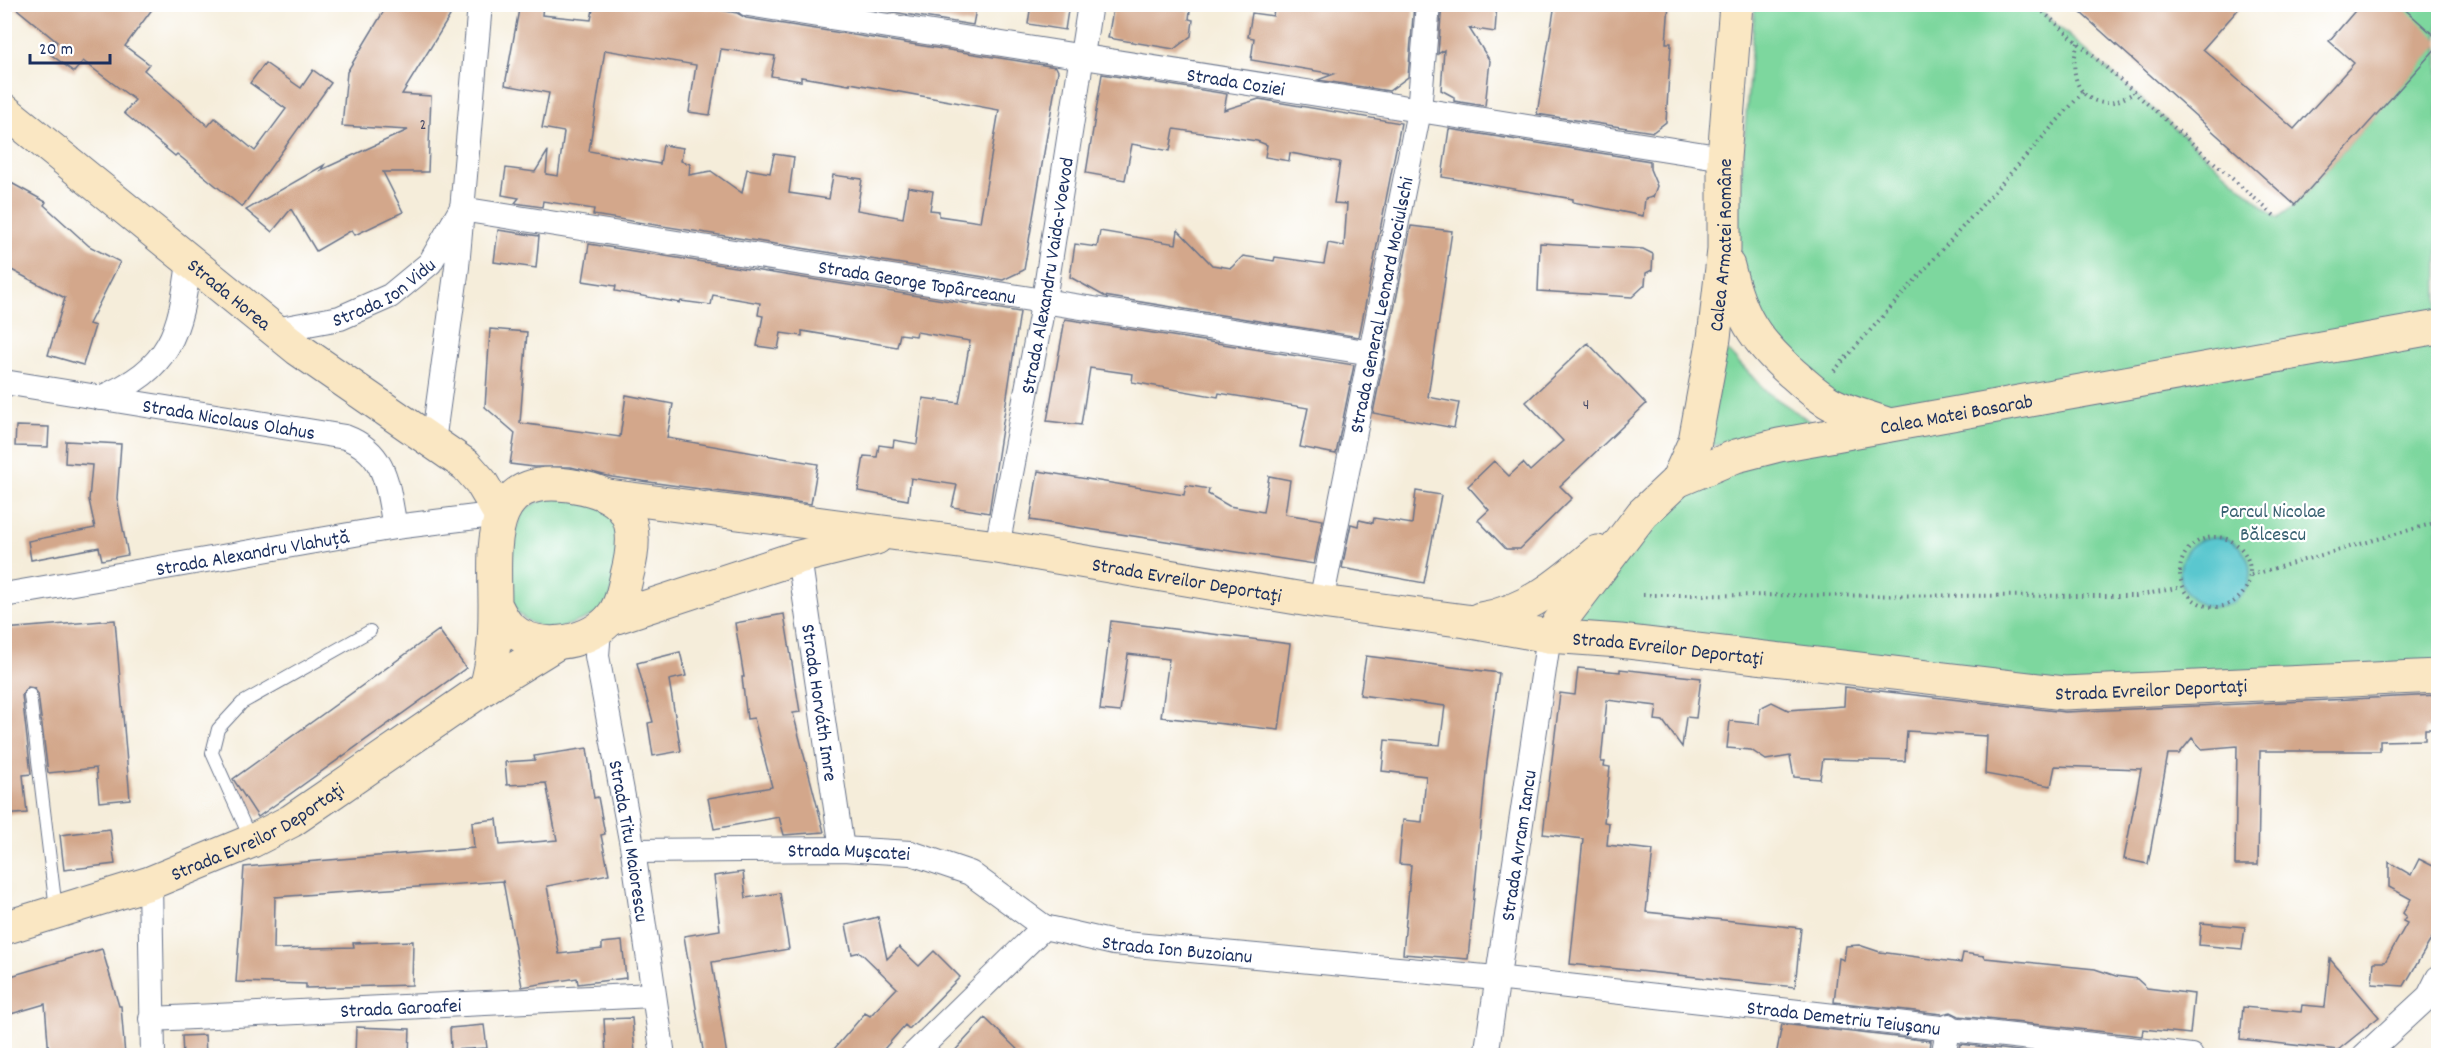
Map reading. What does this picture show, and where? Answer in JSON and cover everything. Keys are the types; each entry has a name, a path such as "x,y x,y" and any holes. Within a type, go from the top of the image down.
{"main road":[{"name":"Calea Armatei Române","path":"1677,481 1695,441 1709,376 1724,250 1724,158 1736,4"},
{"name":"Strada Horea","path":"4,110 298,349 466,465 481,482 500,514"},
{"path":"1724,250 1736,301 1746,323 1765,350 1810,389 1833,405 1890,425"},
{"name":"Calea Matei Basarab","path":"1549,636 1642,514 1677,481 1736,456 1779,445 2439,327"},
{"name":"Strada Horea","path":"466,465 554,483"},
{"path":"486,687 494,653 494,547 500,514 517,494 540,484 554,483 582,487 609,496 624,506 634,533 622,597 604,624 582,637 557,643 540,642 508,626 495,604"},
{"name":"Strada Evreilor Deportaţi","path":"609,496 998,547 1321,602 1466,621 1549,636 1620,640 2064,693 2439,676"},
{"path":"1466,621 1499,616 1519,610 1544,595 1642,514"},
{"name":"Strada Evreilor Deportaţi","path":"604,624 798,557 866,539 901,534"},
{"name":"Strada Evreilor Deportaţi","path":"4,928 56,910 150,883 252,841 291,821 486,687 557,643"}],"street":[{"name":"Strada Ion Vidu","path":"433,442 457,267 480,4"},
{"name":"Strada Coziei","path":"748,4 1724,158"},
{"name":"Strada Alexandru Vaida-Voevod","path":"998,547 1044,300 1090,4"},
{"name":"Strada General Leonard Mociulschi","path":"1321,602 1419,111 1428,4"},
{"name":"Strada Ion Vidu","path":"275,330 340,318 390,296 430,263 461,209"},
{"name":"Strada George Topârceanu","path":"461,209 1372,353"},
{"path":"100,398 141,379 165,351 183,310 189,262"},
{"name":"Strada Nicolaus Olahus","path":"4,382 345,437 360,443 373,453 380,465 395,527"},
{"name":"Strada Alexandru Vlahuță","path":"4,595 395,527 500,514"},
{"name":"Strada Horváth Imre","path":"798,557 842,849"},
{"name":"Strada Titu Maiorescu","path":"604,624 597,656 633,851 663,1056"},
{"name":"Strada Avram Iancu","path":"1486,1056 1549,636"},
{"name":"Strada Mușcatei","path":"633,851 842,849 911,853 970,873 1044,927"},
{"path":"150,883 153,1056"},
{"path":"912,1056 1044,927"},
{"name":"Strada Ion Buzoianu","path":"1044,927 1114,943 1496,978"},
{"name":"Strada Demetriu Teiușanu","path":"1496,978 1949,1026 2191,1056"},
{"path":"2364,1056 2429,996 2439,978"},
{"name":"Strada Garoafei","path":"151,1019 653,995"},
{"path":"1943,1056 1949,1026"}],"lane":[{"path":"252,841 212,753 218,729 242,703 370,632"},
{"path":"30,695 56,910"}],"path":[{"path":"2034,4 2277,218"},
{"path":"2429,4 2439,13"},
{"path":"2078,43 2073,60 2073,74 2083,92 2098,102 2117,101 2134,93"},
{"path":"1831,374 2083,92"},
{"path":"2251,575 2439,522"},
{"path":"2227,538 2245,553 2251,575 2242,596 2222,608 2199,604 2182,587 2181,564 2185,553 2204,539 2227,538"},
{"path":"1643,595 2136,596 2182,587"}],"green space":[{"name":"Parcul Nicolae Bălcescu","path":"1755,5 2034,5 2277,218 2295,205 2438,45 2438,676 2064,693 1549,636 1677,481 1889,425 1805,398 1750,296 1736,240"},
{"path":"2395,5 2438,5 2438,40"},
{"path":"1719,342 1768,393 1820,428 1704,447"},
{"path":"555,497 606,506 624,535 608,610 551,632 527,621 516,610 510,575 513,543 520,518 532,505"}],"water":[{"path":"2222,537 2235,543 2244,552 2248,558 2250,572 2248,586 2240,597 2229,605 2208,607 2190,597 2182,586 2180,565 2190,547 2201,539"}],"building":[{"path":"11,4 156,4 125,46 149,64 144,70 208,126 215,118 255,151 286,109 250,83 265,63 301,88 313,70 331,83 242,207 177,154 175,156 124,113 135,100 83,61 74,72 49,53 57,42"},
{"path":"388,4 432,4 450,16 402,94 431,96 428,172 383,172 403,212 355,235 352,230 316,251 291,209 272,232 246,210 324,165 321,170 408,130 342,126 347,72"},
{"path":"520,4 543,4 542,15 591,20 594,4 684,4 737,13 746,18 1056,67 1058,71 1024,270 1003,280 593,215 594,209 543,201 542,207 515,203 519,198 502,195 506,168 535,172 548,151 546,174 558,176 564,132 542,128 549,93 505,85","holes":["721,49 775,56 771,76 801,81 801,77 850,85 850,83 999,110 980,222 939,216 939,211 930,210 933,191 908,187 903,218 857,210 862,179 833,175 829,199 789,193 794,157 774,154 770,173 747,169 742,193 711,171 689,175 690,164 681,161 683,148 663,145 660,164 589,151 605,50 696,65 689,112 710,115"]},
{"path":"843,4 977,4 973,25"},
{"path":"1031,4 1069,4 1065,30 1028,24"},
{"path":"1114,4 1152,4 1190,11 1189,19 1193,20 1191,36 1174,49 1108,38"},
{"path":"1275,4 1414,4 1408,77 1389,91 1318,80 1334,74 1251,60 1254,38 1248,37 1252,13 1273,16"},
{"path":"1442,4 1497,4 1495,32 1469,28 1490,61 1485,106 1454,101 1454,97 1441,90 1444,50 1438,54"},
{"path":"1555,4 1669,4 1666,43 1671,43 1666,122 1653,132 1537,114"},
{"path":"2071,4 2243,4 2203,49 2294,129 2354,63 2329,41 2361,4 2399,4 2439,40 2439,45 2295,205"},
{"path":"1102,74 1227,94 1224,110 1259,99 1401,123 1359,337 1104,296 1070,277 1075,244 1097,247 1100,231 1176,244 1178,230 1212,265 1231,268 1243,256 1274,261 1275,257 1324,264 1328,243 1344,246 1347,204 1334,203 1340,162 1290,153 1289,161 1265,157 1267,145 1257,141 1174,129 1170,151 1132,144 1125,180 1086,173"},
{"path":"1449,129 1650,161 1650,169 1657,186 1653,197 1645,199 1643,216 1573,202 1573,199 1442,177"},
{"path":"4,179 46,202 44,205 89,246 120,262 89,324 95,326 83,365 48,355 65,298 4,266"},
{"path":"1411,226 1452,231 1428,397 1459,403 1454,428 1373,413"},
{"path":"498,230 539,236 536,268 494,262"},
{"path":"1540,243 1643,249 1653,254 1652,270 1646,273 1645,285 1632,297 1538,291"},
{"path":"589,244 1020,312 989,513 952,507 957,485 911,478 908,500 858,491 864,456 877,457 879,445 893,447 894,440 917,444 923,398 959,403 970,341 917,332 916,336 900,334 897,347 802,331 802,336 781,333 778,349 757,346 763,316 758,315 760,303 713,295 711,305 681,301 680,303 615,291 616,286 583,281"},
{"path":"1065,319 1354,365 1336,454 1300,447 1308,408 1219,393 1218,397 1132,382 1133,374 1090,368 1081,425 1047,421"},
{"path":"490,329 527,332 520,423 620,437 626,395 673,404 667,438 818,464 811,504 612,477 571,467 534,467 510,464 515,433 485,407"},
{"path":"1588,343 1646,404 1560,486 1572,498 1520,549 1506,549 1478,520 1489,510 1468,486 1494,461 1509,476 1523,463 1530,471 1563,441 1526,402"},
{"path":"16,426 49,427 48,447 15,446"},
{"path":"66,441 121,444 117,498 128,555 102,560 99,547 31,560 28,541 95,528 89,500 92,465 65,463"},
{"path":"1038,471 1184,495 1186,485 1209,489 1208,494 1229,506 1263,512 1269,476 1290,480 1285,514 1323,520 1314,564 1030,520"},
{"path":"1416,491 1441,495 1424,583 1342,568 1351,524 1358,526 1359,520 1373,523 1374,518 1412,524"},
{"path":"784,614 800,712 793,713 824,832 784,835 779,817 714,829 708,798 772,787 754,718 747,719 742,677 744,677 735,623"},
{"path":"115,620 130,799 99,802 96,768 48,773 38,694 34,688 28,687 22,695 31,774 23,775 27,813 4,815 4,709 8,708 4,629"},
{"path":"1111,621 1290,644 1279,730 1161,717 1169,659 1128,654 1120,712 1100,710"},
{"path":"439,630 466,668 258,817 233,779"},
{"path":"680,652 686,676 669,680 681,751 653,756 648,723 653,722 637,663"},
{"path":"1366,656 1499,673 1487,762 1468,959 1403,954 1411,865 1399,864 1403,820 1422,822 1426,776 1382,771 1385,740 1440,745 1445,706 1360,695"},
{"path":"1578,668 1620,672 1620,669 1701,678 1696,718 1686,717 1682,747 1663,721 1655,720 1657,706 1607,700 1601,762 1605,762 1604,766 1610,767 1604,822 1609,823 1607,845 1653,850 1646,912 1801,928 1795,987 1570,964 1583,839 1543,834 1560,693 1575,695"},
{"path":"1845,687 2065,712 2439,695 2439,729 2425,729 2425,740 2380,741 2380,751 2260,751 2258,865 2235,865 2237,746 2202,749 2192,738 2179,754 2168,754 2148,864 2124,859 2141,769 2055,766 2051,786 1985,774 1987,736 1907,731 1905,761 1823,759 1820,779 1794,777 1790,756 1766,760 1751,750 1727,748 1730,721 1759,724 1760,708 1772,702 1788,710 1844,706"},
{"path":"587,748 594,798 598,797 605,834 601,835 609,874 547,886 559,954 602,949 602,943 622,941 626,978 578,984 577,978 522,987 503,881 275,897 274,949 354,947 353,943 413,941 412,985 306,988 306,984 236,982 244,867 474,848 472,822 497,819 500,845 557,840 546,783 507,785 505,762 535,760 534,756"},
{"path":"110,829 115,864 64,870 60,835"},
{"path":"2419,859 2439,869 2439,926 2404,986 2372,984 2374,962 2385,962 2407,923 2403,921 2406,916 2403,913 2411,899 2389,887 2389,862 2411,875"},
{"path":"743,872 746,898 780,893 789,949 712,962 727,1056 704,1056 684,936 720,930 714,876"},
{"path":"878,917 887,959 899,947 919,966 934,951 960,977 909,1029 905,1025 878,1056 828,1056 865,1013 870,1016 897,988 860,952 852,954 846,925"},
{"path":"2201,923 2245,927 2242,949 2199,945"},
{"path":"1859,945 1880,952 1961,963 1963,953 1985,958 2095,969 2116,976 2137,979 2147,988 2194,994 2190,1034 2143,1029 2142,1036 1959,1016 1951,1012 1942,1014 1834,1002 1839,958 1844,960 1846,946"},
{"path":"102,949 119,1006 121,1006 125,1056 49,1056 45,1004 4,1016 4,978"},
{"path":"2330,959 2379,1017 2338,1050 2240,1039 2243,1007 2301,1012 2302,1005 2325,1007"},
{"path":"632,1018 635,1053 606,1055 604,1019"},
{"path":"985,1018 1024,1056 950,1056"},
{"path":"1782,1024 1931,1041 1929,1056 1776,1056"},
{"path":"484,1025 487,1048 451,1050 450,1028"},
{"path":"356,1027 410,1029 409,1054 355,1056"},
{"path":"205,1035 206,1056 183,1056 182,1036"},
{"path":"1960,1044 2059,1056 1958,1056"}]}
